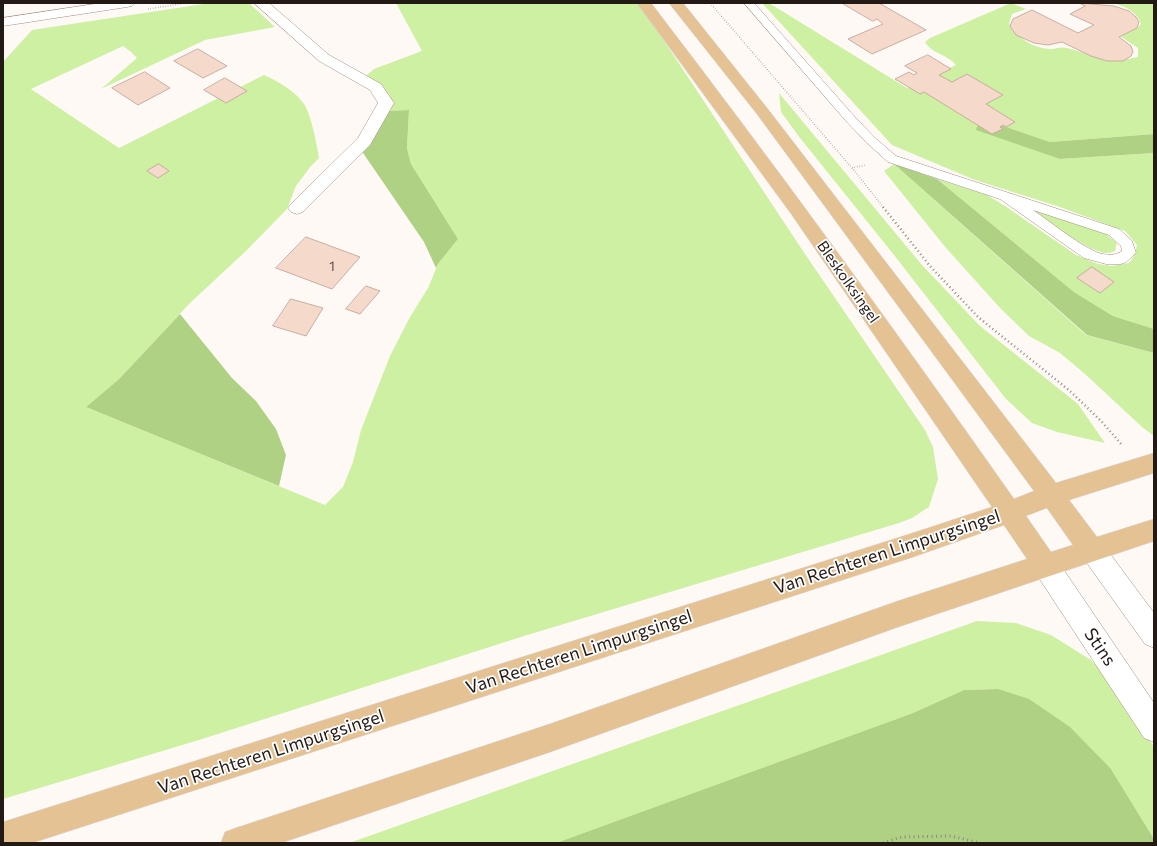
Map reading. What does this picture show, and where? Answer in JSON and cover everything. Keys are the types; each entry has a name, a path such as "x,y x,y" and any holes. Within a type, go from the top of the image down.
{"main road":[{"name":"Bleskolksingel","path":"644,3 734,122 940,412 1046,566"},
{"path":"676,3 762,111 1093,551"},
{"name":"Van Rechteren Limpurgsingel","path":"3,837 890,552 1009,512 1052,495 1154,463"},
{"path":"236,843 550,738 898,614 1154,530"}],"street":[{"path":"3,22 127,3"},
{"path":"262,3 324,58 376,87 386,103 364,141 297,208"},
{"path":"1093,551 1154,635"},
{"name":"Stins","path":"1046,566 1154,728"}],"lane":[{"path":"749,3 853,124 875,146 892,159 1114,232 1127,244 1129,253 1121,259 1106,259 1089,255 1005,197"}],"path":[{"path":"710,3 852,168 930,266 978,317 1070,391 1102,422"},
{"path":"883,843 902,837 951,836 980,843"}],"green space":[{"path":"210,3 249,3 275,27 205,40 101,89 137,58 123,46 31,89 119,148 264,75 286,87 304,104 311,122 319,158 296,186 287,209 246,251 190,303 119,379 86,407 325,505 343,487 353,462 361,430 390,356 410,317 428,288 438,264 458,239 411,164 407,150 409,110 386,111 385,97 359,82 374,69 422,51 396,3 639,3 801,248 925,430 933,447 938,479 929,507 912,518 899,523 524,636 199,740 3,799 3,62 32,30"},
{"path":"762,3 769,3 907,88 956,65 948,58 932,49 925,42 930,38 1011,3 1026,9 1012,14 1009,24 1021,38 1031,44 1049,49 1065,48 1109,60 1117,60 1138,57 1138,48 1120,36 1137,28 1141,24 1133,12 1112,3 1154,3 1154,134 1050,142 980,118 1060,159 1154,153 1154,329 1113,316 1074,292 937,179 987,195 1076,255 1098,264 1112,266 1129,263 1134,256 1137,245 1125,231 1057,206 975,180 892,145"},
{"path":"779,93 922,265 980,326 1078,404 1105,443 1057,432 1032,423 1006,399 894,255 800,138 781,112"},
{"path":"409,110 407,149 411,164 458,239 436,268 424,242 361,150 386,111"},
{"path":"980,118 1050,142 1154,134 1154,153 1060,159 976,130"},
{"path":"894,164 1086,335 1154,353 1154,436 1060,353 1029,336 1001,309 946,248 884,171"},
{"path":"894,164 937,179 1074,292 1113,316 1154,329 1154,353 1087,335"},
{"path":"1036,210 1106,234 1117,243 1115,251 1106,253 1090,248 1033,212"},
{"path":"180,314 232,378 256,401 276,429 286,455 279,486 86,407 119,379"},
{"path":"977,621 1016,623 1051,635 1091,660 1114,686 1154,747 1154,839 1111,769 998,689 964,690 913,713 556,843 349,843"},
{"path":"998,689 1029,699 1070,727 1111,769 1154,839 1154,843 556,843 913,713 964,690"}],"building":[{"path":"842,3 879,3 926,30 872,54 848,39 883,24 877,19 873,21"},
{"path":"1079,3 1114,6 1129,11 1136,17 1139,22 1137,28 1119,37 1131,46 1133,52 1131,56 1123,61 1107,61 1091,56 1062,42 1048,45 1034,43 1016,35 1010,26 1013,19 1032,10 1078,33 1094,25 1070,14 1085,6"},
{"path":"198,49 227,66 203,78 174,61"},
{"path":"928,55 951,69 939,75 952,82 967,74 1003,95 986,104 1015,122 1006,127 1003,125 1000,127 1003,129 992,134 924,92 920,94 895,79 909,72 914,75 917,73 905,66"},
{"path":"145,72 170,88 138,105 112,88"},
{"path":"225,78 247,91 226,103 204,90"},
{"path":"159,164 169,171 158,178 147,171"},
{"path":"306,237 360,257 332,289 276,268"},
{"path":"1092,267 1114,282 1100,293 1077,278"},
{"path":"366,286 380,291 360,314 346,309"},
{"path":"291,299 323,308 306,336 273,326"}]}
